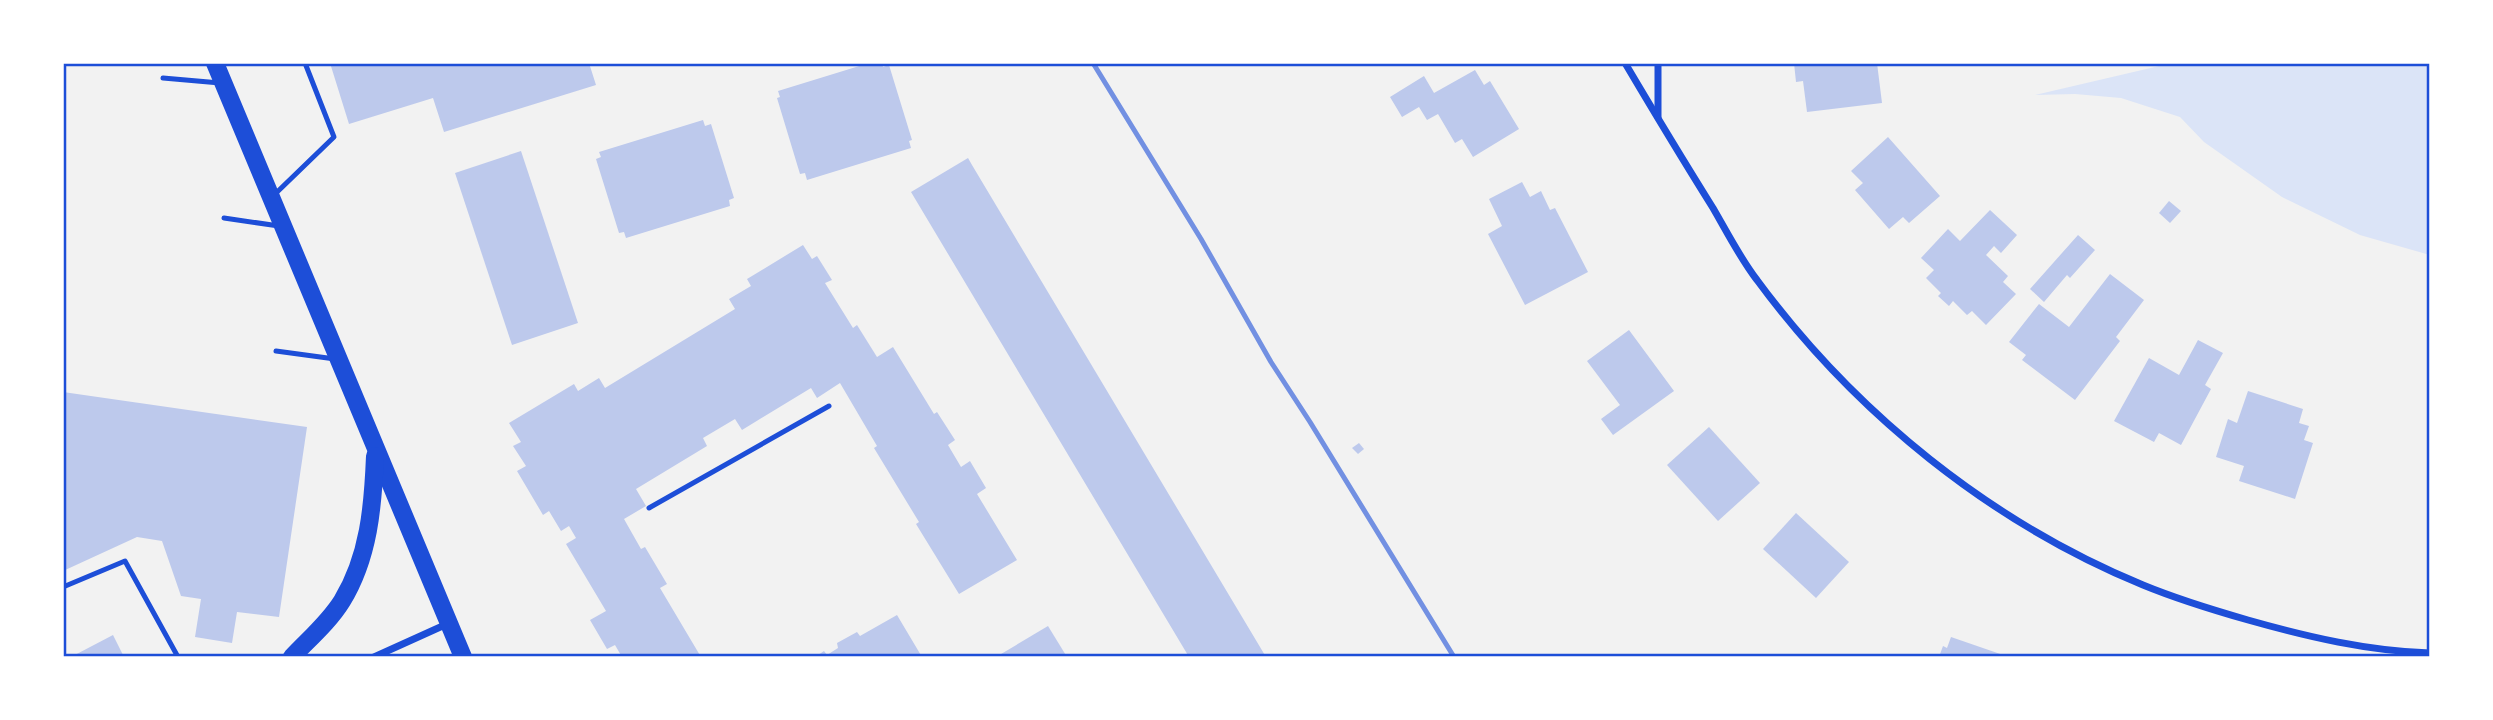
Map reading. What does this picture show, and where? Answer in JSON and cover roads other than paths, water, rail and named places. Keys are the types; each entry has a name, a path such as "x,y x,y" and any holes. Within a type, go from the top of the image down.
{"main road":[{"path":"215,63 463,657"},
{"path":"292,657 328,620 342,602 353,579 368,536 376,449"}],"street":[{"path":"1625,63 1755,279 1797,331 1886,423 1981,497 2034,531 2089,560 2143,585 2204,607 2312,637 2400,652 2430,653"},
{"path":"1658,63 1658,118"},
{"path":"374,657 448,624"}],"lane":[{"path":"271,198 334,137 305,63"},
{"path":"163,78 223,83"},
{"path":"223,218 283,226"},
{"path":"276,351 338,359"},
{"path":"649,508 829,406"},
{"path":"63,587 125,561 178,657"}],"railway":[{"path":"1093,63 1201,239 1271,362 1454,657"}]}
